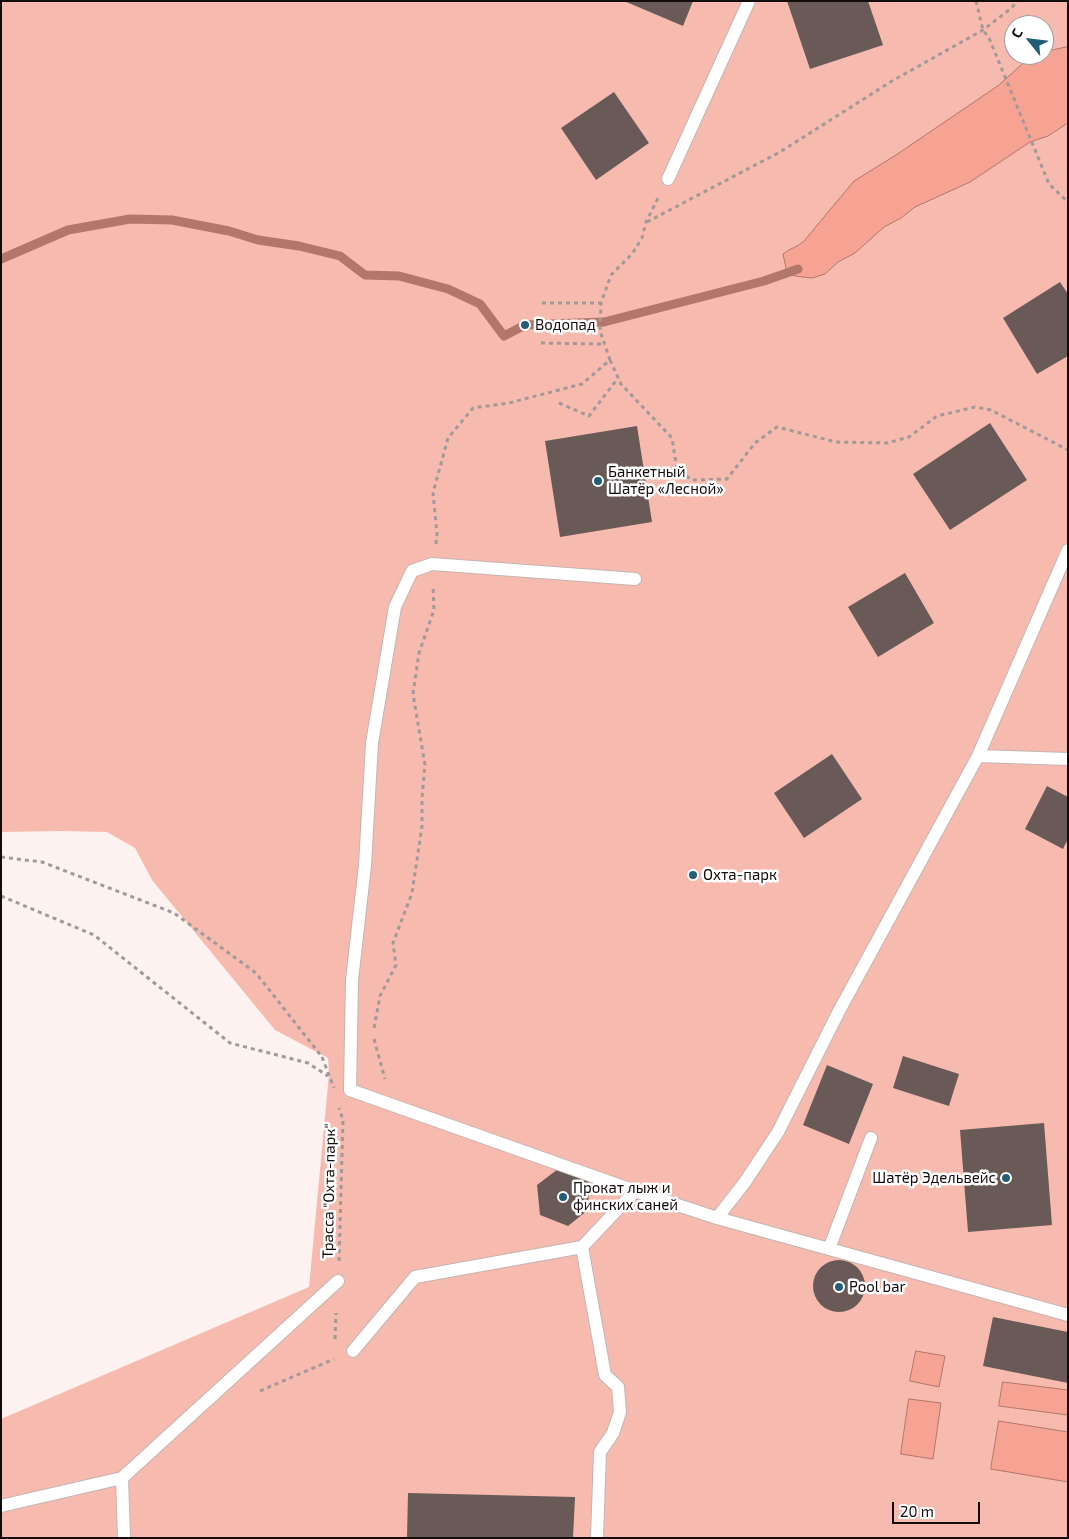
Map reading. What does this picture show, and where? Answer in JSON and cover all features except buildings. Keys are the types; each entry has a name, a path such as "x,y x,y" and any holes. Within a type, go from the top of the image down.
{"lane":[{"path":"668,179 749,1"},
{"path":"717,1218 745,1182 778,1132 839,1011 978,756 1068,550"},
{"path":"635,578 432,564 412,571 395,607 372,743 365,865 352,980 350,1090 635,1191 717,1218 1068,1315"},
{"path":"978,756 1068,758"},
{"path":"829,1249 871,1138"},
{"path":"353,1351 415,1277 582,1247 635,1191"},
{"path":"582,1247 605,1375 618,1387 620,1412 613,1432 600,1452 597,1538"},
{"path":"1,1506 122,1478 338,1281"},
{"path":"122,1478 124,1538"}],"path":[{"path":"976,1 983,30 989,38 1049,184 1068,202"},
{"path":"646,222 780,152 892,81 983,30 1018,1"},
{"path":"668,179 646,222 642,238 632,254 611,275 601,305 600,331 621,384 672,438 677,470 692,480 727,479 755,443 776,427 836,442 887,443 909,437 937,416 976,407 991,410 1068,450"},
{"path":"542,303 601,305"},
{"path":"541,344 604,344"},
{"path":"392,1104 373,1036 380,996 396,965 394,943 412,893 422,826 425,765 413,694 419,653 434,610 432,564 437,534 434,493 448,438 473,408 509,403 582,384 610,360"},
{"path":"560,403 589,416 618,378"},
{"path":"1,857 42,862 174,913 256,973 322,1057 336,1096"},
{"path":"1,896 94,935 230,1043 308,1063 350,1090"},
{"name":"Трасса \"Охта-парк\"","path":"334,1340 338,1281 343,1120 338,1104"},
{"path":"334,1350 334,1360"},
{"path":"260,1391 353,1351"}],"shaded area":[{"name":"Охта-парк","path":"1,1 1068,1 1068,1538 1,1538 1,1419 309,1287 329,1074 328,1058 275,1030 152,880 135,848 107,832 1,832"},
{"path":"1068,47 1068,123 1048,136 1030,142 970,182 915,207 901,218 884,227 855,253 838,262 825,274 812,278 787,273 783,254 804,241 854,181 896,155 999,85 1021,65 1054,65 1054,50"},
{"path":"916,1351 945,1356 939,1387 910,1381"},
{"path":"1003,1382 1068,1390 1068,1415 999,1406"},
{"path":"909,1399 941,1403 933,1459 901,1454"},
{"path":"999,1421 1068,1432 1068,1482 991,1469"}],"waterway":[{"path":"1,259 68,230 130,219 172,220 229,231 258,240 299,246 340,256 365,275 399,276 448,289 480,304 504,336 525,325 604,322 764,281 798,269"}],"place":[{"name":"Водопад","path":"525,325"},
{"name":"Банкетный Шатёр «Лесной»","path":"598,481"},
{"name":"Охта-парк","path":"693,875"},
{"name":"Шатёр Эдельвейс","path":"1006,1178"},
{"name":"Прокат лыж и финских саней","path":"563,1197"},
{"name":"Pool bar","path":"839,1287"}]}
